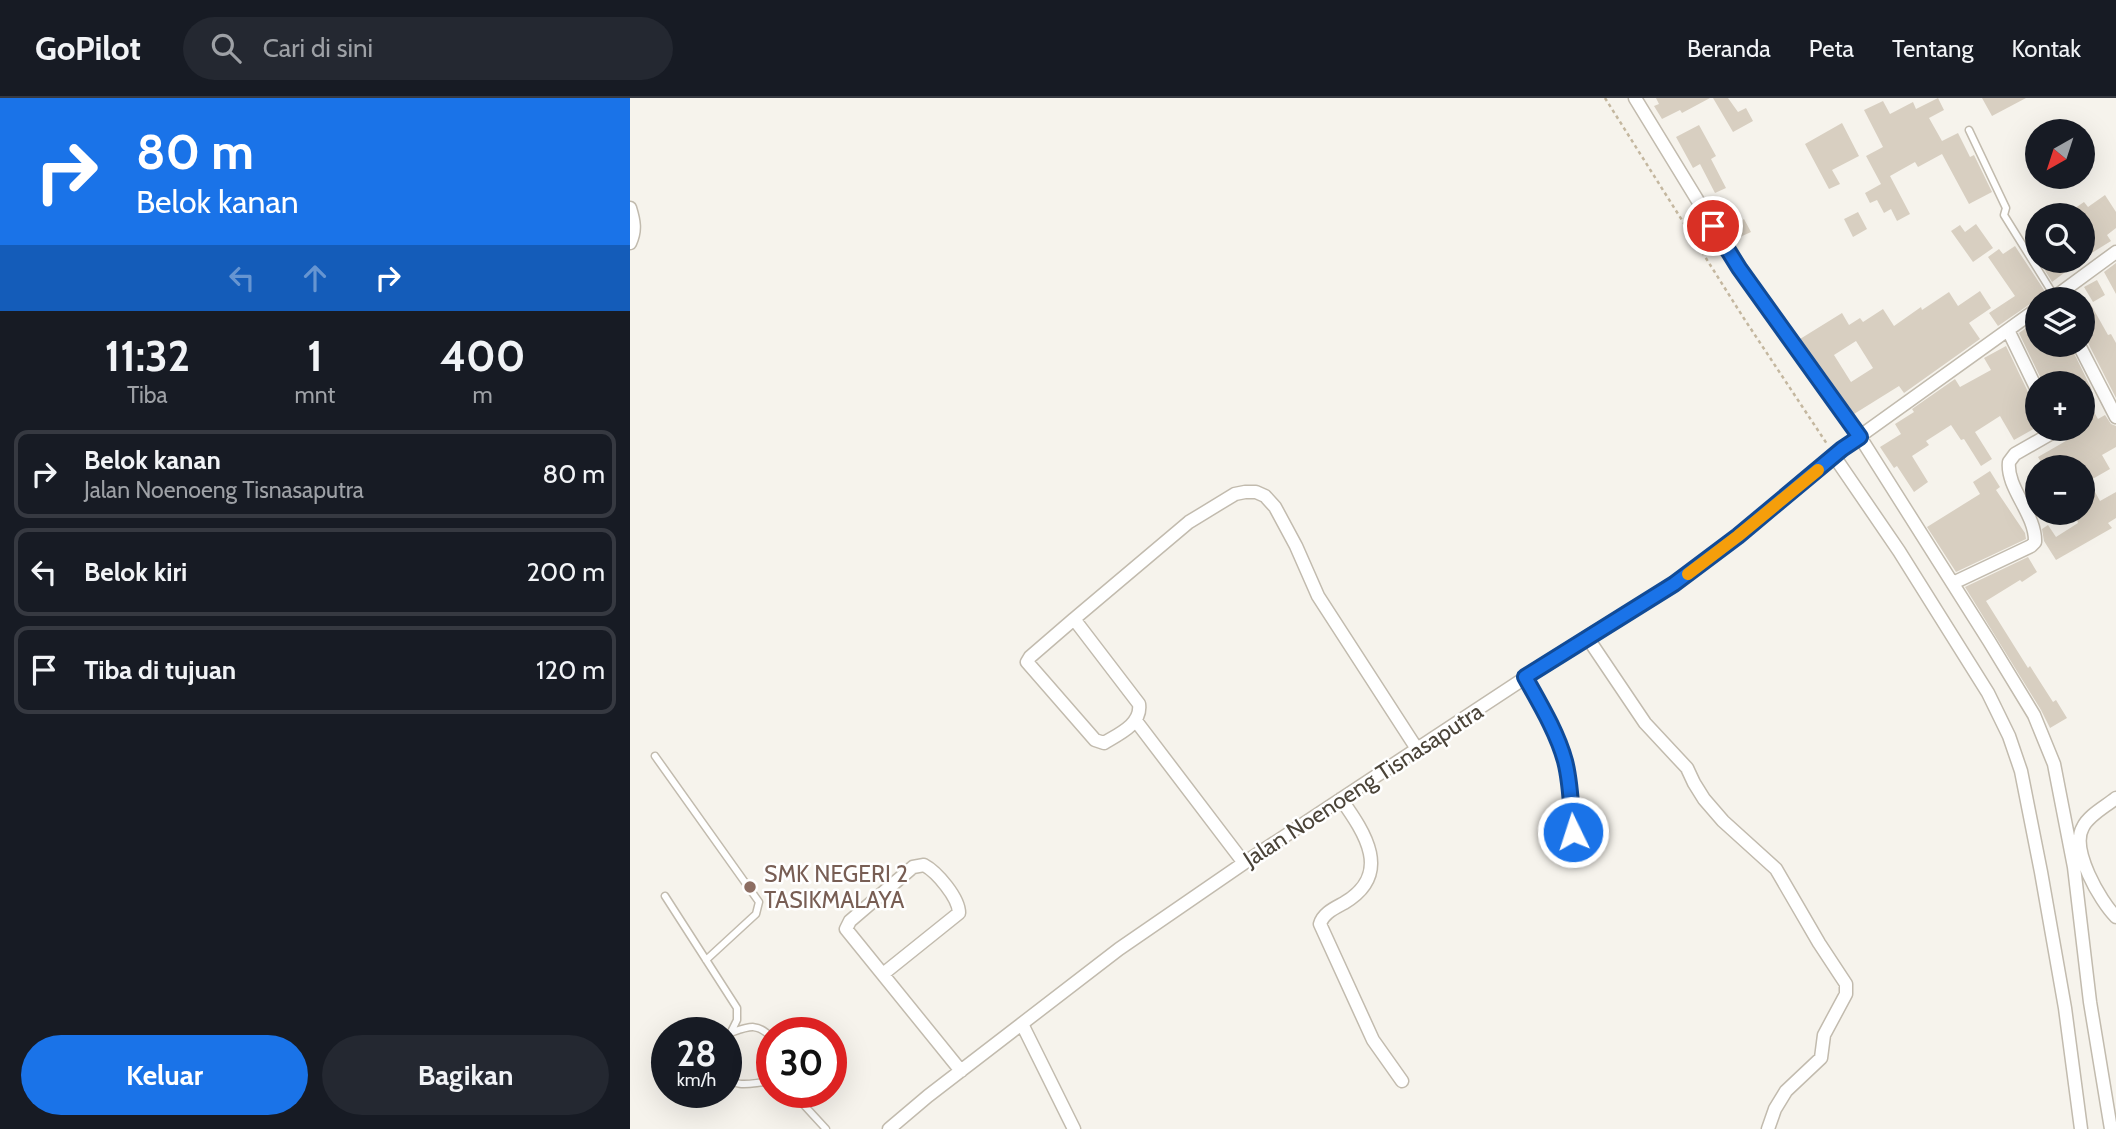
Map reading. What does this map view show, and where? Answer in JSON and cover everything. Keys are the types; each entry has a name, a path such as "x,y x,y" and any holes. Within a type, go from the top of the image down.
{"street":[{"path":"1635,98 1739,268 1953,583 2034,715 2054,764 2074,867 2090,1002 2111,1129"},
{"path":"630,208 634,232 630,243"},
{"path":"2069,287 2116,252"},
{"name":"Jalan Noenoeng Tisnasaputra","path":"889,1129 1119,949 1525,677 1674,584 1738,536 1838,453 2025,318"},
{"path":"2008,330 2028,371"},
{"path":"2085,357 2116,417"},
{"path":"1953,583 2035,542 2032,524 2010,475 2009,462 2015,454 2038,441"},
{"path":"1838,453 1988,693 2009,736 2021,771 2041,873 2081,1129"},
{"path":"1074,619 1139,704 1140,714 1136,721 1104,743 1098,743 1030,667 1027,662 1030,657 1074,619 1189,522 1235,494 1256,492 1265,496 1275,507 1318,596 1417,749"},
{"path":"1587,637 1645,723 1687,768 1704,799 1723,821 1776,869 1846,984 1846,994 1824,1035 1821,1058 1786,1091 1775,1109 1768,1129"},
{"path":"1525,677 1547,716 1565,760 1573,832"},
{"path":"1136,721 1244,863"},
{"path":"2116,798 2088,821 2080,835 2086,867 2097,892 2116,917"},
{"path":"1342,799 1368,843 1370,871 1367,883 1351,899 1324,916 1320,923 1373,1040 1402,1081"},
{"path":"883,974 959,914 957,901 934,871 924,864 913,867 850,921 846,929 961,1071"},
{"path":"1022,1024 1074,1129"}],"lane":[{"path":"1969,130 2006,208 2004,215 2047,287"},
{"path":"655,756 759,902 756,914 706,960"},
{"path":"665,896 737,1008 737,1017"},
{"path":"807,1108 826,1129"}],"path":[{"path":"1605,98 1743,317 1838,453"}],"building":[{"path":"1656,98 1710,98 1682,113 1680,110 1662,119 1654,106 1659,104"},
{"path":"1713,98 1728,98 1738,112 1746,108 1753,121 1733,132"},
{"path":"1938,98 1944,110 1929,118 1942,141 1958,133 1970,157 1974,155 1992,192 1969,204 1942,154 1918,167 1915,162 1890,176 1910,214 1897,221 1891,209 1884,213 1877,200 1870,203 1865,193 1881,184 1866,156 1883,147 1864,110 1883,101 1890,114 1913,102 1916,109"},
{"path":"1982,98 2026,98 1992,116"},
{"path":"1842,123 1859,156 1832,170 1840,184 1829,189 1805,144"},
{"path":"1699,125 1716,156 1711,159 1726,188 1715,193 1700,164 1693,168 1676,137"},
{"path":"2105,195 2116,212 2116,228 2107,235 2111,241 2095,251 2095,203"},
{"path":"1858,212 1867,229 1853,237 1844,219"},
{"path":"1744,219 1751,232 1740,237 1734,225"},
{"path":"1976,224 1993,248 1973,262 1951,231 1960,225 1965,232"},
{"path":"2015,246 2025,261 2025,273 2033,273 2042,287 2025,287 2025,307 1998,326 1989,313 2015,296 1988,257 1999,249 2003,254"},
{"path":"2116,263 2116,294 2104,272"},
{"path":"2046,273 2064,273 2052,282"},
{"path":"2097,280 2105,295 2095,301 2095,287 2084,287"},
{"path":"1980,291 1991,308 1969,323 1980,339 1904,393 1899,386 1854,414 1800,339 1842,313 1849,325 1860,318 1863,322 1883,309 1894,326 1949,292 1958,306","holes":["1856,341 1873,368 1851,382 1834,355"]},
{"path":"2095,312 2108,335 2111,334 2116,343 2116,398 2095,357"},
{"path":"2025,329 2025,346 2019,333"},
{"path":"2006,346 2025,386 2025,434 2014,440 2000,416 1975,432 1992,459 1981,466 1964,439 1961,440 1951,425 1926,441 1929,445 1912,456 1928,482 1914,492 1897,466 1894,468 1880,447 1901,434 1895,424 1955,379 1960,387 1991,370 1984,358"},
{"path":"2031,357 2076,357 2083,371 2037,371"},
{"path":"2095,414 2098,419 2105,415 2111,424 2116,426 2116,447 2102,455 2110,469 2095,478 2095,455 2041,455 2066,441 2095,441"},
{"path":"1990,471 2000,487 1996,490 2025,533 2026,539 1956,572 1927,527 1980,494 1973,482"},
{"path":"2095,492 2100,501 2116,492 2116,518 2108,523 2112,528 2056,560 2044,541 2042,529 2048,525 2056,537 2075,525 2095,525"},
{"path":"2028,557 2037,572 1986,601 2028,668 2030,666 2053,702 2056,700 2067,718 2050,728 1965,587"}],"slow traffic":[{"path":"1688,574 1818,470"}],"place":[{"name":"SMK NEGERI 2 TASIKMALAYA","path":"750,887"}],"route":[{"path":"1573,832 1565,760 1547,716 1525,677 1674,584 1860,437 1739,268 1713,226"}]}
